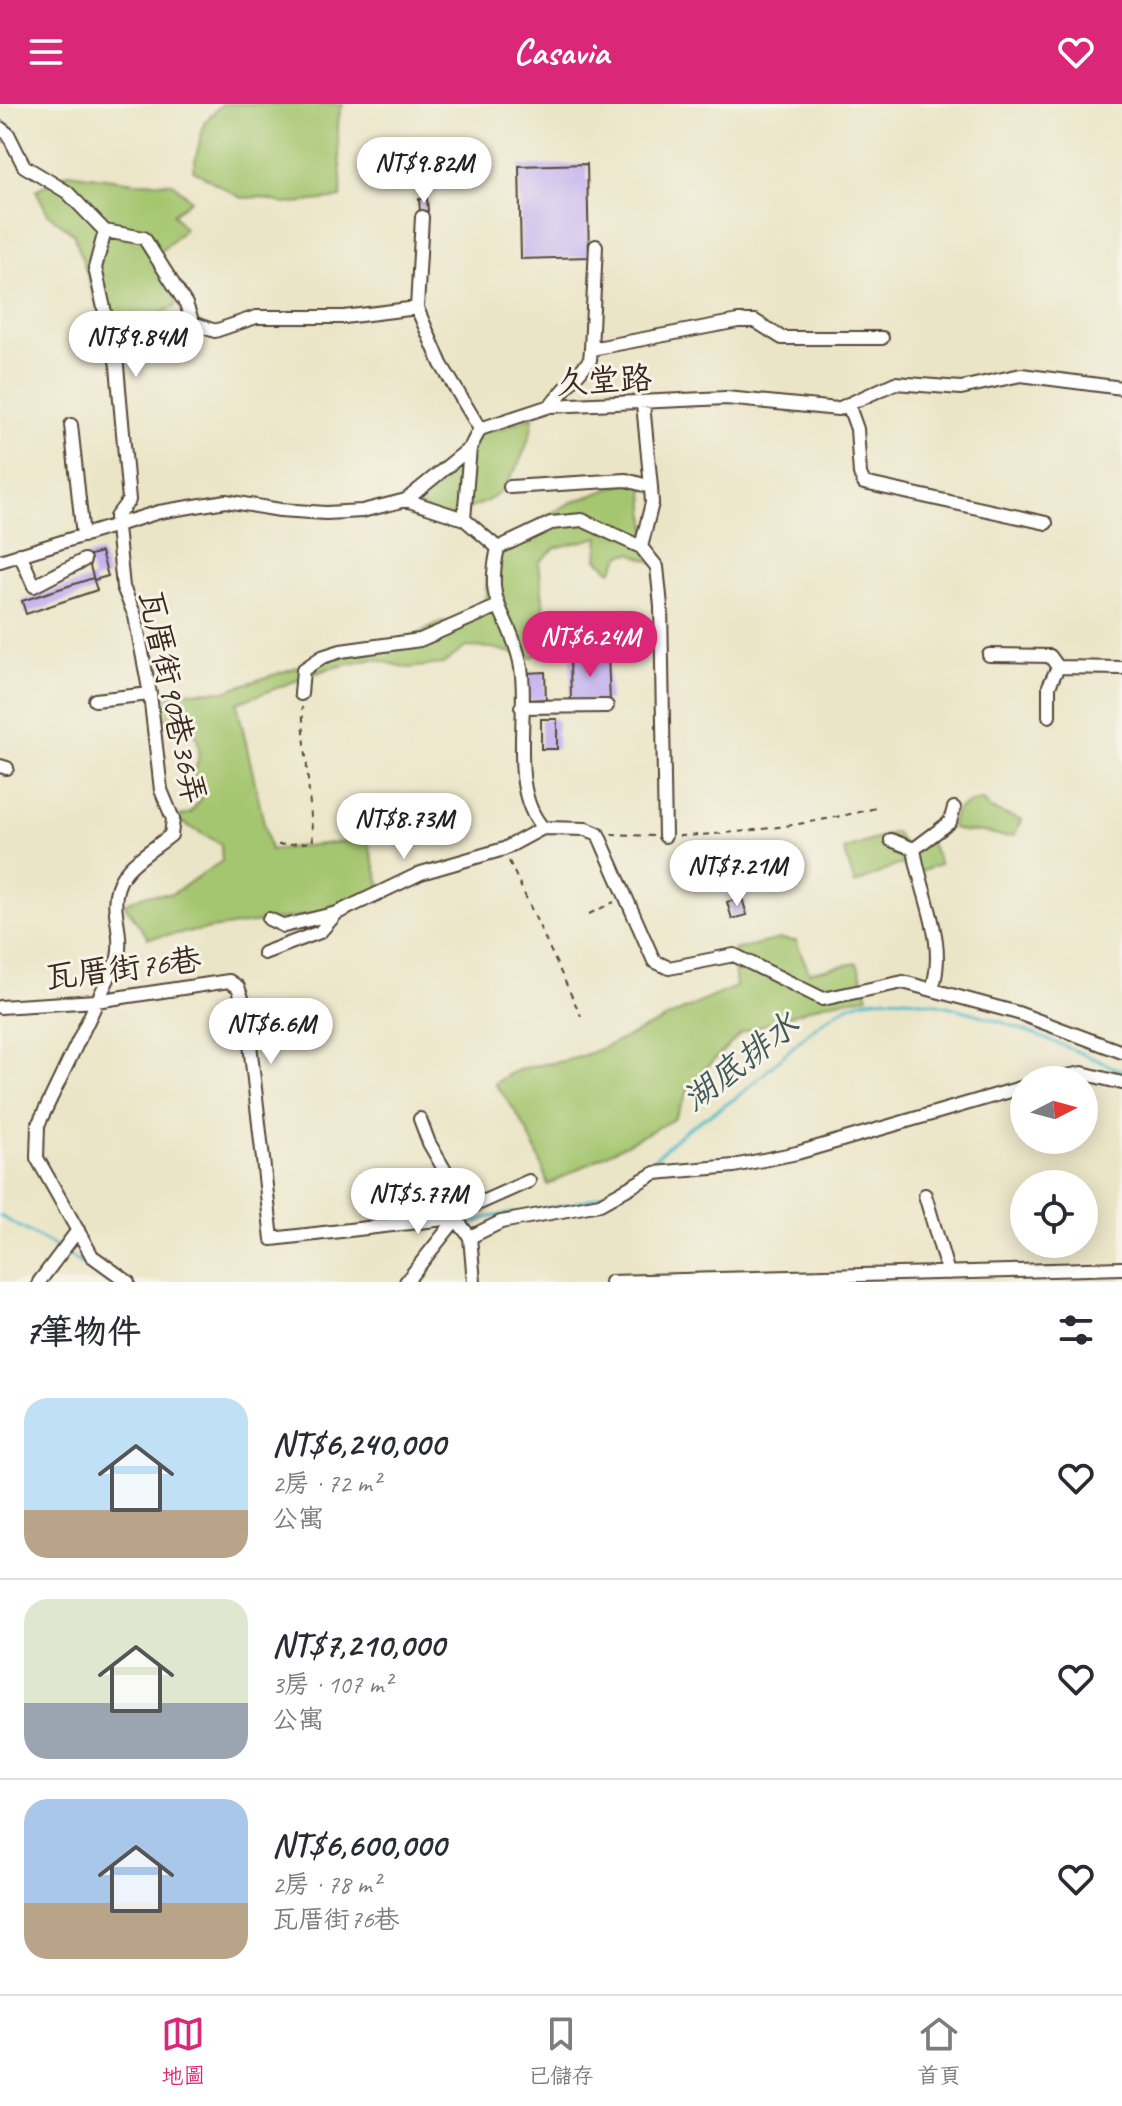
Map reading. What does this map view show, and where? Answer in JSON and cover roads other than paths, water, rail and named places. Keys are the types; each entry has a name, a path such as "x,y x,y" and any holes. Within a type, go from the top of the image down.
{"street":[{"path":"0,128 8,134 24,166 67,192 105,231 144,238 186,304 193,323 215,331 256,317 344,317 417,308"},
{"path":"422,217 417,308 441,364 480,429 470,448 464,519"},
{"path":"105,231 95,268 117,366 129,500 118,513 117,524"},
{"path":"550,406 590,360 596,246"},
{"path":"591,349 746,321 755,321 782,338 882,338"},
{"name":"久堂路","path":"480,429 550,406 726,398 838,409 895,383 961,388 1021,375 1122,388"},
{"path":"641,547 652,503 643,404"},
{"path":"848,404 857,429 860,474 864,483 1046,523"},
{"path":"71,425 83,536"},
{"path":"0,561 159,512 226,501 280,510 326,513 362,511 406,500 470,448"},
{"path":"510,487 626,480 651,487"},
{"path":"406,500 464,519 498,548"},
{"path":"498,548 551,523 582,520 641,547 657,567 661,606 665,836"},
{"name":"瓦厝街90巷36弄","path":"117,524 123,587 135,616 150,694 161,790 173,819 171,835 118,878 113,894 120,946 38,1125 37,1158 92,1256 128,1282"},
{"path":"498,548 493,570 496,607 519,655 527,804 543,828"},
{"path":"20,554 34,586 84,560"},
{"path":"301,694 303,670 322,657 341,651 420,640 496,607"},
{"path":"989,655 1039,654 1050,656 1058,667"},
{"path":"1058,667 1122,668"},
{"path":"1049,716 1049,686 1058,667"},
{"path":"95,700 150,694"},
{"path":"521,707 607,706"},
{"path":"914,849 950,822 954,808"},
{"path":"269,919 284,926 337,913 421,873 504,849 543,828 586,829 598,834 654,961 669,968 734,955 823,999 903,982 1018,1013 1122,1052"},
{"path":"891,840 914,849"},
{"path":"914,849 937,940 936,976 932,989"},
{"path":"264,953 320,932 337,913"},
{"name":"瓦厝街76巷","path":"0,1007 96,1001 229,981 238,987 246,1009 272,1239 456,1217"},
{"path":"1098,1077 1122,1083"},
{"path":"470,1237 501,1222 600,1204 655,1173 734,1166 797,1153 1010,1091"},
{"path":"420,1119 429,1143 448,1176 456,1217 470,1237 474,1282"},
{"path":"408,1280 456,1217 529,1181"},
{"path":"925,1195 948,1273"},
{"path":"39,1282 78,1230"},
{"path":"611,1282 1122,1268"}],"waterway":[{"name":"湖底排水","path":"468,1226 486,1218 578,1203 617,1188 686,1130 742,1093 822,1022 850,1005 878,999 948,1006 1026,1031 1122,1071"},
{"name":"湖底排水","path":"0,1216 58,1248"},
{"name":"湖底排水","path":"417,1282 443,1245 462,1230"},
{"name":"湖底排水","path":"64,1252 107,1282"}]}
